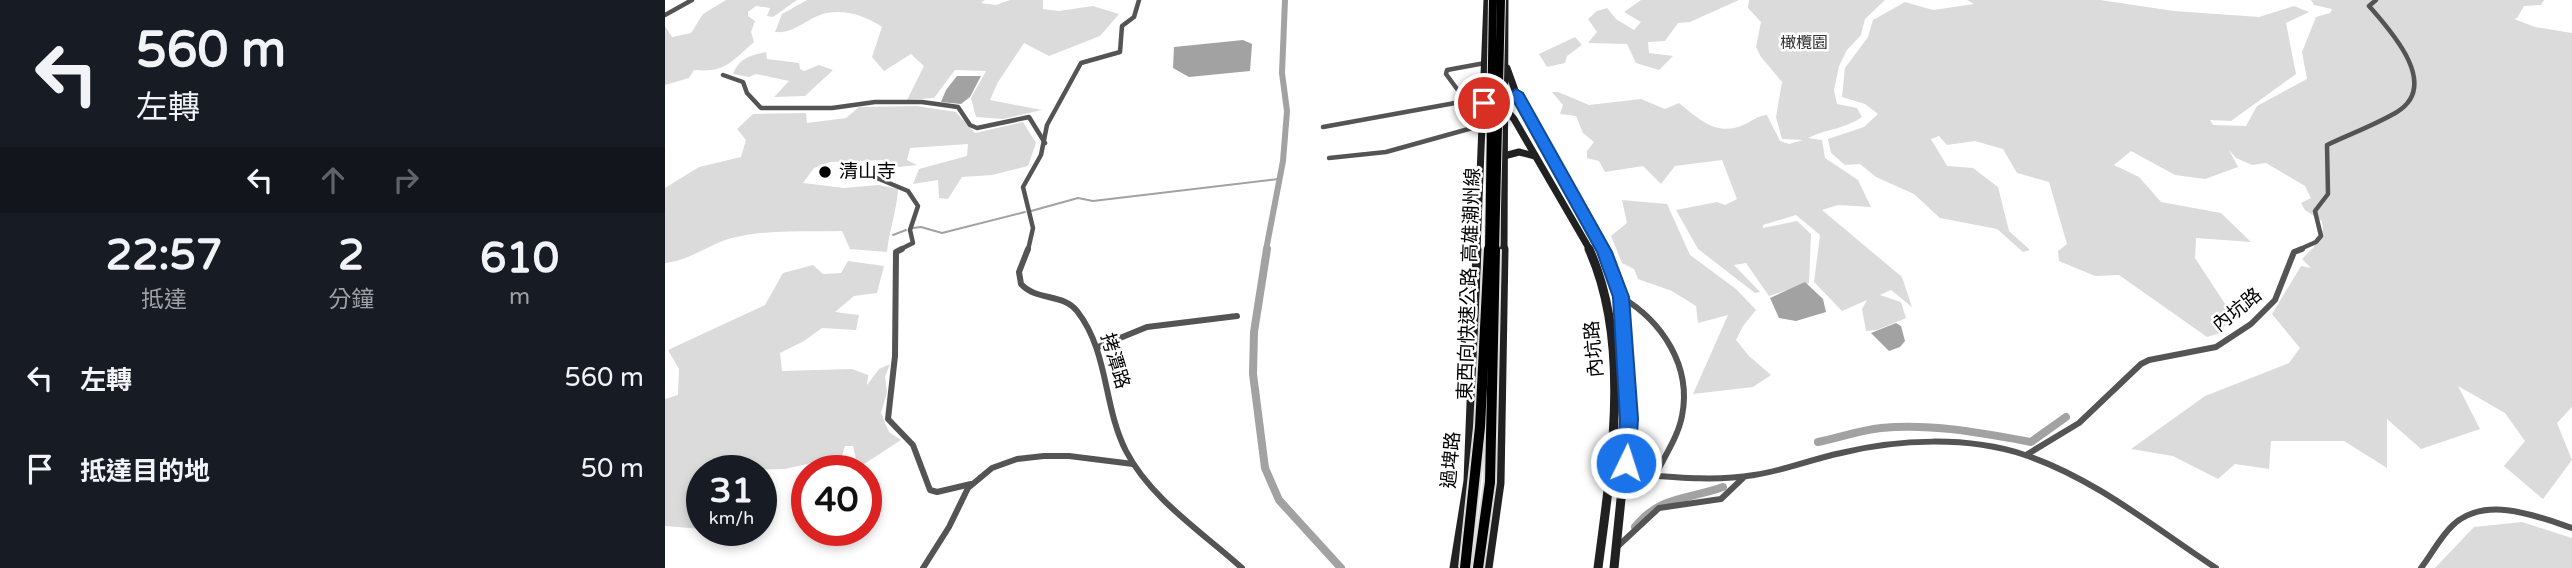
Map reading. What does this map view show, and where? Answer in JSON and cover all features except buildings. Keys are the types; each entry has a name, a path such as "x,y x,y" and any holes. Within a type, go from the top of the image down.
{"highway":[{"name":"東西向快速公路 高雄潮州線","path":"1457,567 1477,481 1488,320 1493,0"},
{"name":"東西向快速公路 高雄潮州線","path":"1478,568 1490,469 1503,0"}],"main road":[{"path":"1487,0 1484,101 1504,103 1516,93"},
{"name":"內坑路","path":"1503,0 1504,103 1592,255 1604,297 1614,419 1611,472 1598,568"},
{"name":"內坑路","path":"1505,62 1516,93 1605,252 1621,297 1629,419 1626,473 1614,568"},
{"name":"過埤路","path":"1457,567 1468,481 1484,101"},
{"path":"1488,563 1500,469 1504,103"},
{"path":"1504,156 1519,152 1535,156"}],"street":[{"path":"665,15 692,0"},
{"name":"拷潭路","path":"1139,0 1134,17 1122,26 1120,52 1109,58 1088,58 1081,63 1047,125 1045,143 1023,187 1034,233 1018,275 1021,285 1029,291 1073,306 1098,347 1114,419 1133,464 1242,568"},
{"name":"內坑路","path":"2027,455 2079,423 2122,385 2141,364 2226,342 2259,317 2275,300 2294,252 2316,242 2321,236 2315,211 2327,194 2327,145 2399,111 2409,103 2415,92 2412,68 2406,52 2369,6 2375,0"},
{"path":"1323,127 1455,103 1461,100 1460,93 1446,74 1447,70 1485,63"},
{"path":"723,75 743,82 747,93 761,108 818,109 875,102 922,102 958,107 970,125 977,128 1031,117 1045,143"},
{"path":"1329,158 1343,159 1381,152 1483,125"},
{"path":"872,176 908,191 918,206 910,230 913,243 896,250 895,356 888,419 913,445 930,490 944,491 971,484 989,470 1022,459 1067,456 1089,458 1104,464 1133,464"},
{"path":"1621,297 1641,309 1654,323 1667,340 1679,367 1682,414 1655,476"},
{"path":"1098,347 1147,327 1237,316"},
{"path":"1611,472 1709,480 1743,478 1850,450 1903,444 1974,444 2027,455 2076,476 2216,568"},
{"path":"1617,548 1660,508 1721,499 1743,478"},
{"path":"923,568 947,531 971,484"},
{"path":"2421,568 2450,529 2461,519 2494,511 2514,512 2572,528"}],"green space":[{"path":"726,0 797,0 773,17 767,16 770,8 756,6 748,12 748,16 755,21 751,32 754,42 721,68 694,70 689,78 665,85 665,26 672,37 691,33 703,14"},
{"path":"807,0 985,0 981,3 996,5 1010,0 1043,0 1043,9 1059,11 1093,6 1119,14 1100,36 1049,56 1024,43 998,82 990,100 1042,110 1003,119 976,117 971,98 986,71 955,70 934,98 907,100 924,66 911,54 884,71 872,57 882,27 863,17 842,12 827,13 795,28 775,32 782,14"},
{"path":"1641,0 1739,0 1690,22 1678,23 1665,41 1648,42 1649,53 1673,56 1659,70 1636,63 1627,44 1588,43 1597,32 1588,19 1597,11 1607,8 1616,19 1634,30 1641,22 1624,12"},
{"name":"橄欖園","path":"1749,0 1885,0 1865,19 1861,35 1847,50 1839,66 1834,90 1837,104 1857,108 1862,117 1808,138 1822,140 1825,158 1858,180 1871,207 1838,205 1822,210 1902,277 1912,307 1891,290 1880,295 1901,302 1906,318 1877,330 1866,331 1862,309 1867,300 1842,311 1814,282 1820,235 1796,215 1763,225 1763,228 1797,221 1811,234 1809,283 1769,296 1746,263 1734,265 1760,292 1755,293 1698,249 1676,210 1717,202 1725,205 1737,199 1722,160 1675,166 1661,184 1643,166 1605,172 1599,161 1587,158 1587,151 1594,142 1583,133 1576,116 1560,114 1563,105 1552,92 1589,105 1641,99 1665,109 1679,103 1708,124 1724,129 1767,115 1780,141 1789,144 1803,140 1782,139 1776,117 1782,82 1756,47 1761,22 1748,8"},
{"path":"1967,0 2100,0 2174,11 2259,17 2294,6 2309,12 2286,23 2296,74 2231,121 2210,120 2213,125 2246,126 2257,106 2307,79 2302,52 2316,17 2330,13 2332,9 2314,5 2311,0 2544,0 2541,5 2524,6 2514,19 2535,27 2572,33 2572,407 2557,423 2572,460 2543,499 2504,466 2525,441 2505,413 2458,386 2480,429 2421,449 2387,419 2387,468 2344,441 2271,441 2269,469 2235,464 2218,479 2173,456 2131,449 2205,396 2289,363 2300,348 2272,314 2301,266 2311,268 2302,259 2314,247 2313,241 2323,230 2322,221 2305,210 2301,203 2311,198 2305,186 2266,163 2252,165 2236,158 2229,150 2238,167 2205,179 2175,175 2131,151 2114,165 2139,177 2161,202 2221,213 2251,242 2196,238 2195,258 2231,313 2221,333 2207,337 2119,275 2095,276 2059,261 2058,251 2067,244 2049,182 2017,173 2003,149 1975,141 1947,145 1939,136 1931,139 1947,166 1973,168 1998,187 2009,231 2030,250 2023,252 1997,229 1940,218 1914,194 1876,177 1860,164 1845,165 1831,153 1828,139 1864,127 1878,114 1865,104 1842,97 1845,68 1868,37 1873,20 1905,2 1933,10 1974,4"},
{"path":"1575,37 1582,45 1567,56 1565,63 1547,67 1539,54"},
{"path":"766,52 767,59 799,63 800,69 804,71 819,65 833,70 805,96 774,97 789,81 756,74 749,77 733,74 746,58"},
{"path":"917,106 956,112 975,133 1023,122 1036,143 1028,166 992,175 962,177 948,199 939,198 938,180 913,184 919,169 967,156 968,144 910,148 907,160 917,165 899,167 882,160 830,162 814,168 803,183 844,188 878,185 898,189 887,252 850,249 842,231 773,232 732,238 674,262 665,263 665,188 699,167 741,157 746,140 737,129 753,114 806,113 807,123 846,118 859,107"},
{"path":"1622,200 1667,204 1690,255 1736,289 1756,310 1736,340 1749,356 1771,375 1753,387 1693,394 1728,315 1698,323 1696,306 1672,291 1638,279 1634,269 1622,263 1611,236 1627,223"},
{"path":"848,261 884,266 877,293 854,296 835,312 859,315 856,330 822,328 780,353 782,371 852,369 868,375 867,385 879,369 890,364 885,377 887,392 881,413 889,432 901,440 878,455 855,455 853,446 845,446 842,455 791,455 791,468 785,469 777,469 777,455 686,455 686,528 665,526 665,399 678,395 679,369 668,350 765,305 783,273 813,265 823,274 841,273"},
{"path":"2522,522 2572,538 2572,568 2435,568 2474,527"}],"shaded area":[{"path":"1243,40 1252,44 1250,71 1189,77 1173,68 1174,47"},
{"path":"957,76 981,76 970,97 961,104 941,102 946,90"},
{"path":"1805,282 1823,299 1826,312 1796,321 1779,318 1770,298"},
{"path":"1896,323 1901,326 1905,341 1900,347 1889,351 1871,333"}],"waterway":[{"path":"1266,250 1283,161 1287,111 1282,73 1285,0"},
{"path":"1031,211 1078,198 1093,201 1279,179"},
{"path":"913,228 921,227 942,233 1025,212"},
{"path":"893,235 906,230"},
{"path":"1267,249 1254,332 1253,374 1265,468 1279,500 1341,568"},
{"path":"1818,442 1865,430 1900,427 1956,430 2031,442 2066,417"},
{"path":"1635,527 1655,509 1665,504 1723,487"}],"place":[{"name":"清山寺","path":"825,172"}],"route":[{"path":"1484,103 1484,100 1511,99 1516,93 1605,252 1621,297 1626,346 1629,419 1626,463"}]}
